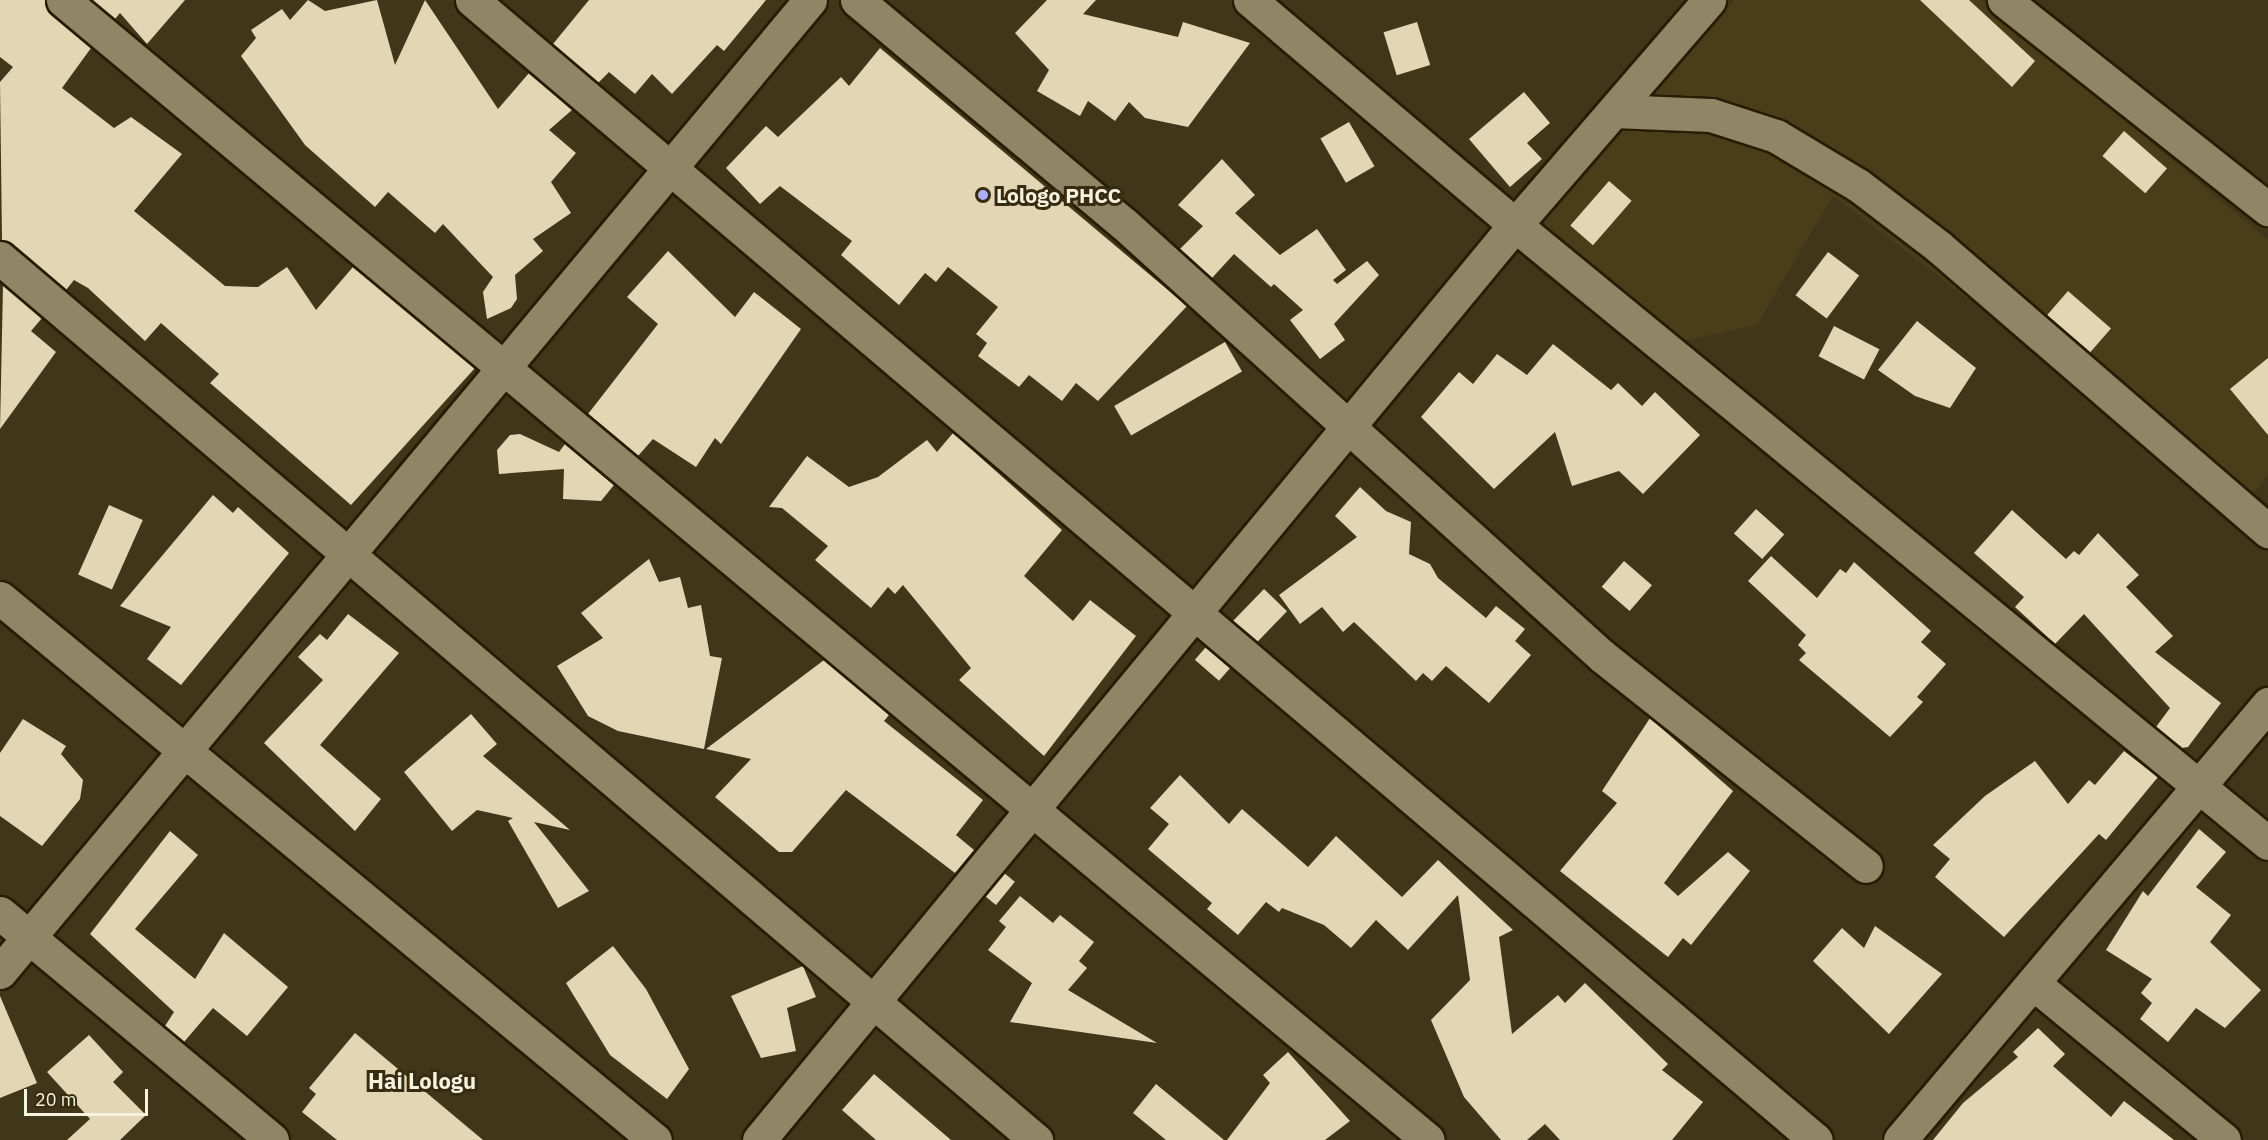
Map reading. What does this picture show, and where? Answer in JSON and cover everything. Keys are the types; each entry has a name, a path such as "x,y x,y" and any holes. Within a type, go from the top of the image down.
{"street":[{"path":"63,0 1428,1140"},
{"path":"472,0 1816,1140"},
{"path":"0,972 810,0"},
{"path":"857,0 1123,223 1347,428 1602,656 1866,866"},
{"path":"1250,0 1515,225 2268,843"},
{"path":"759,1140 1515,225 1709,0"},
{"path":"2004,0 2268,209"},
{"path":"1614,111 1712,115 1776,136 1858,185 1939,248 2268,531"},
{"path":"0,258 1036,1140"},
{"path":"0,598 655,1140"},
{"path":"1900,1140 2268,704"},
{"path":"0,913 272,1140"},
{"path":"2033,983 2224,1140"}],"shaded area":[{"path":"1734,0 1981,0 2268,240 2268,474 2235,519 2018,337 1833,196 1757,325 1675,343 1538,224"}],"building":[{"path":"0,0 45,0 51,14 91,48 62,88 114,128 131,117 182,154 134,211 225,286 258,287 287,267 316,310 353,267 475,368 351,505 210,383 219,374 161,323 145,341 88,288 74,280 66,290 2,240 0,82 13,67 0,57"},
{"path":"92,0 185,0 147,44 120,13 115,19"},
{"path":"308,0 325,11 377,0 395,65 425,0 498,109 529,73 572,110 549,130 576,153 551,182 571,213 533,239 543,251 515,275 517,299 511,308 487,319 483,292 493,277 443,224 435,233 388,192 375,207 305,145 241,56 256,38 251,30 282,9 290,20"},
{"path":"589,0 766,0 724,51 717,45 672,94 652,74 635,94 609,72 598,83 553,44"},
{"path":"1047,0 1096,0 1083,14 1178,37 1183,22 1250,43 1188,127 1145,118 1129,102 1115,121 1088,101 1080,116 1037,91 1049,70 1015,33"},
{"path":"1920,0 1969,0 2035,61 2012,87"},
{"path":"1417,22 1430,65 1397,75 1384,32"},
{"path":"880,48 1187,306 1098,401 1076,383 1062,401 1029,375 1019,387 978,356 987,343 976,334 998,307 948,267 936,282 925,273 899,305 841,255 852,241 780,186 760,204 726,168 766,126 778,137 841,77 849,86"},
{"path":"1524,92 1550,123 1527,143 1542,159 1510,187 1469,139"},
{"path":"1349,122 1374,166 1346,183 1320,138"},
{"path":"2124,131 2167,168 2145,193 2102,156"},
{"path":"1222,159 1255,195 1235,213 1280,255 1317,229 1346,270 1333,280 1337,284 1367,261 1379,275 1334,324 1345,340 1320,359 1290,320 1303,310 1274,284 1271,287 1234,254 1212,278 1180,249 1203,226 1178,205"},
{"path":"1609,181 1632,201 1593,245 1570,226"},
{"path":"668,251 735,317 754,292 801,329 721,444 715,438 696,467 653,439 638,456 588,414 658,324 627,297"},
{"path":"1828,252 1859,275 1827,319 1796,295"},
{"path":"3,285 42,318 31,331 56,352 0,429"},
{"path":"2068,291 2111,328 2090,353 2047,315"},
{"path":"1917,321 1976,368 1950,408 1915,396 1878,370"},
{"path":"1834,326 1879,349 1864,379 1819,356"},
{"path":"1225,342 1242,371 1131,435 1114,406"},
{"path":"1553,344 1611,390 1618,383 1642,406 1655,392 1700,435 1643,494 1619,471 1572,486 1555,432 1494,489 1421,417 1459,372 1473,384 1497,354 1527,375"},
{"path":"2268,358 2268,435 2230,389"},
{"path":"953,433 1062,530 1024,576 1073,621 1090,600 1136,636 1044,756 959,680 971,668 903,585 895,594 888,587 871,608 815,560 828,546 782,508 769,507 807,456 849,487 878,477 927,440 937,452"},
{"path":"520,434 559,452 565,444 614,485 601,501 563,499 564,469 499,474 497,450 510,435"},
{"path":"1360,487 1386,511 1411,522 1409,554 1430,564 1438,578 1486,618 1496,606 1525,629 1515,641 1531,655 1489,703 1446,666 1432,681 1423,673 1416,681 1354,622 1343,632 1322,607 1300,624 1279,595 1357,537 1335,516"},
{"path":"213,495 233,513 238,507 289,553 181,685 147,659 171,627 120,606"},
{"path":"109,505 143,520 112,589 78,574"},
{"path":"1756,509 1784,534 1762,559 1734,534"},
{"path":"2012,510 2066,559 2074,551 2079,555 2098,533 2139,575 2126,587 2173,636 2155,652 2221,703 2188,747 2182,748 2156,727 2170,708 2084,614 2055,644 2015,607 2024,597 1974,553"},
{"path":"1771,556 1817,598 1840,569 1846,573 1854,562 1931,631 1921,642 1946,664 1917,697 1923,702 1890,737 1799,660 1806,653 1798,645 1806,635 1748,581"},
{"path":"649,559 659,582 680,577 688,608 701,605 710,656 722,658 704,749 618,731 588,716 557,666 603,638 581,613"},
{"path":"1624,561 1652,585 1630,611 1602,587"},
{"path":"1264,589 1287,611 1256,644 1233,621"},
{"path":"348,614 399,653 320,745 381,799 355,831 264,743 323,680 298,657 320,634 327,640"},
{"path":"1206,647 1230,668 1219,681 1195,660"},
{"path":"824,660 889,715 884,721 983,800 956,835 974,850 955,873 846,790 792,852 779,852 715,797 751,759 706,749"},
{"path":"471,714 497,744 483,756 570,830 534,822 589,891 558,908 508,821 513,818 477,810 452,831 404,772"},
{"path":"1650,718 1733,791 1664,883 1678,896 1728,852 1750,871 1691,945 1683,938 1668,957 1560,871 1617,803 1602,791"},
{"path":"23,719 66,746 61,754 83,780 80,799 42,846 0,816 0,753"},
{"path":"2124,751 2158,777 2106,840 2099,834 2004,937 1935,877 1950,859 1933,845 1985,796 2035,761 2068,804 2089,780 2095,785"},
{"path":"1180,775 1229,824 1242,809 1308,867 1336,836 1402,897 1438,860 1513,930 1499,937 1512,1034 1558,995 1565,1003 1585,983 1668,1064 1662,1070 1703,1102 1672,1140 1560,1140 1545,1124 1527,1140 1501,1140 1464,1097 1431,1020 1470,980 1458,895 1408,950 1376,920 1351,948 1324,925 1282,908 1279,912 1266,902 1238,935 1207,909 1212,903 1148,849 1169,824 1150,808"},
{"path":"2199,829 2226,852 2196,887 2231,915 2210,942 2261,990 2225,1028 2196,1008 2168,1042 2140,1019 2152,1003 2141,993 2152,979 2106,950 2143,891 2148,896"},
{"path":"170,831 198,855 135,929 195,979 224,933 288,987 247,1036 213,1008 184,1042 165,1026 174,1012 90,934"},
{"path":"1004,873 1015,882 996,905 985,896"},
{"path":"1020,896 1053,923 1060,915 1094,942 1079,961 1087,968 1068,990 1157,1043 1010,1022 1032,983 988,950 1006,927 999,921"},
{"path":"1875,926 1942,974 1889,1034 1813,961 1842,928 1864,948"},
{"path":"613,946 646,989 689,1069 667,1099 610,1055 566,983"},
{"path":"803,966 816,997 787,1008 796,1051 761,1058 731,996"},
{"path":"0,996 37,1083 0,1098"},
{"path":"2038,1028 2065,1054 2053,1066 2111,1117 2124,1101 2174,1140 1933,1140 1963,1103 2018,1057 2013,1052"},
{"path":"355,1033 483,1140 337,1140 302,1112 316,1094 309,1088"},
{"path":"89,1035 123,1072 113,1082 146,1115 120,1140 67,1140 90,1119 47,1072"},
{"path":"1288,1052 1350,1121 1325,1140 1227,1140 1270,1083 1263,1075"},
{"path":"874,1074 951,1140 876,1140 842,1110"},
{"path":"1156,1084 1224,1140 1166,1140 1133,1113"}],"place":[{"name":"Lologo PHCC","path":"983,195"}],"district":[{"name":"Hai Lologu","path":"422,1081"}]}
